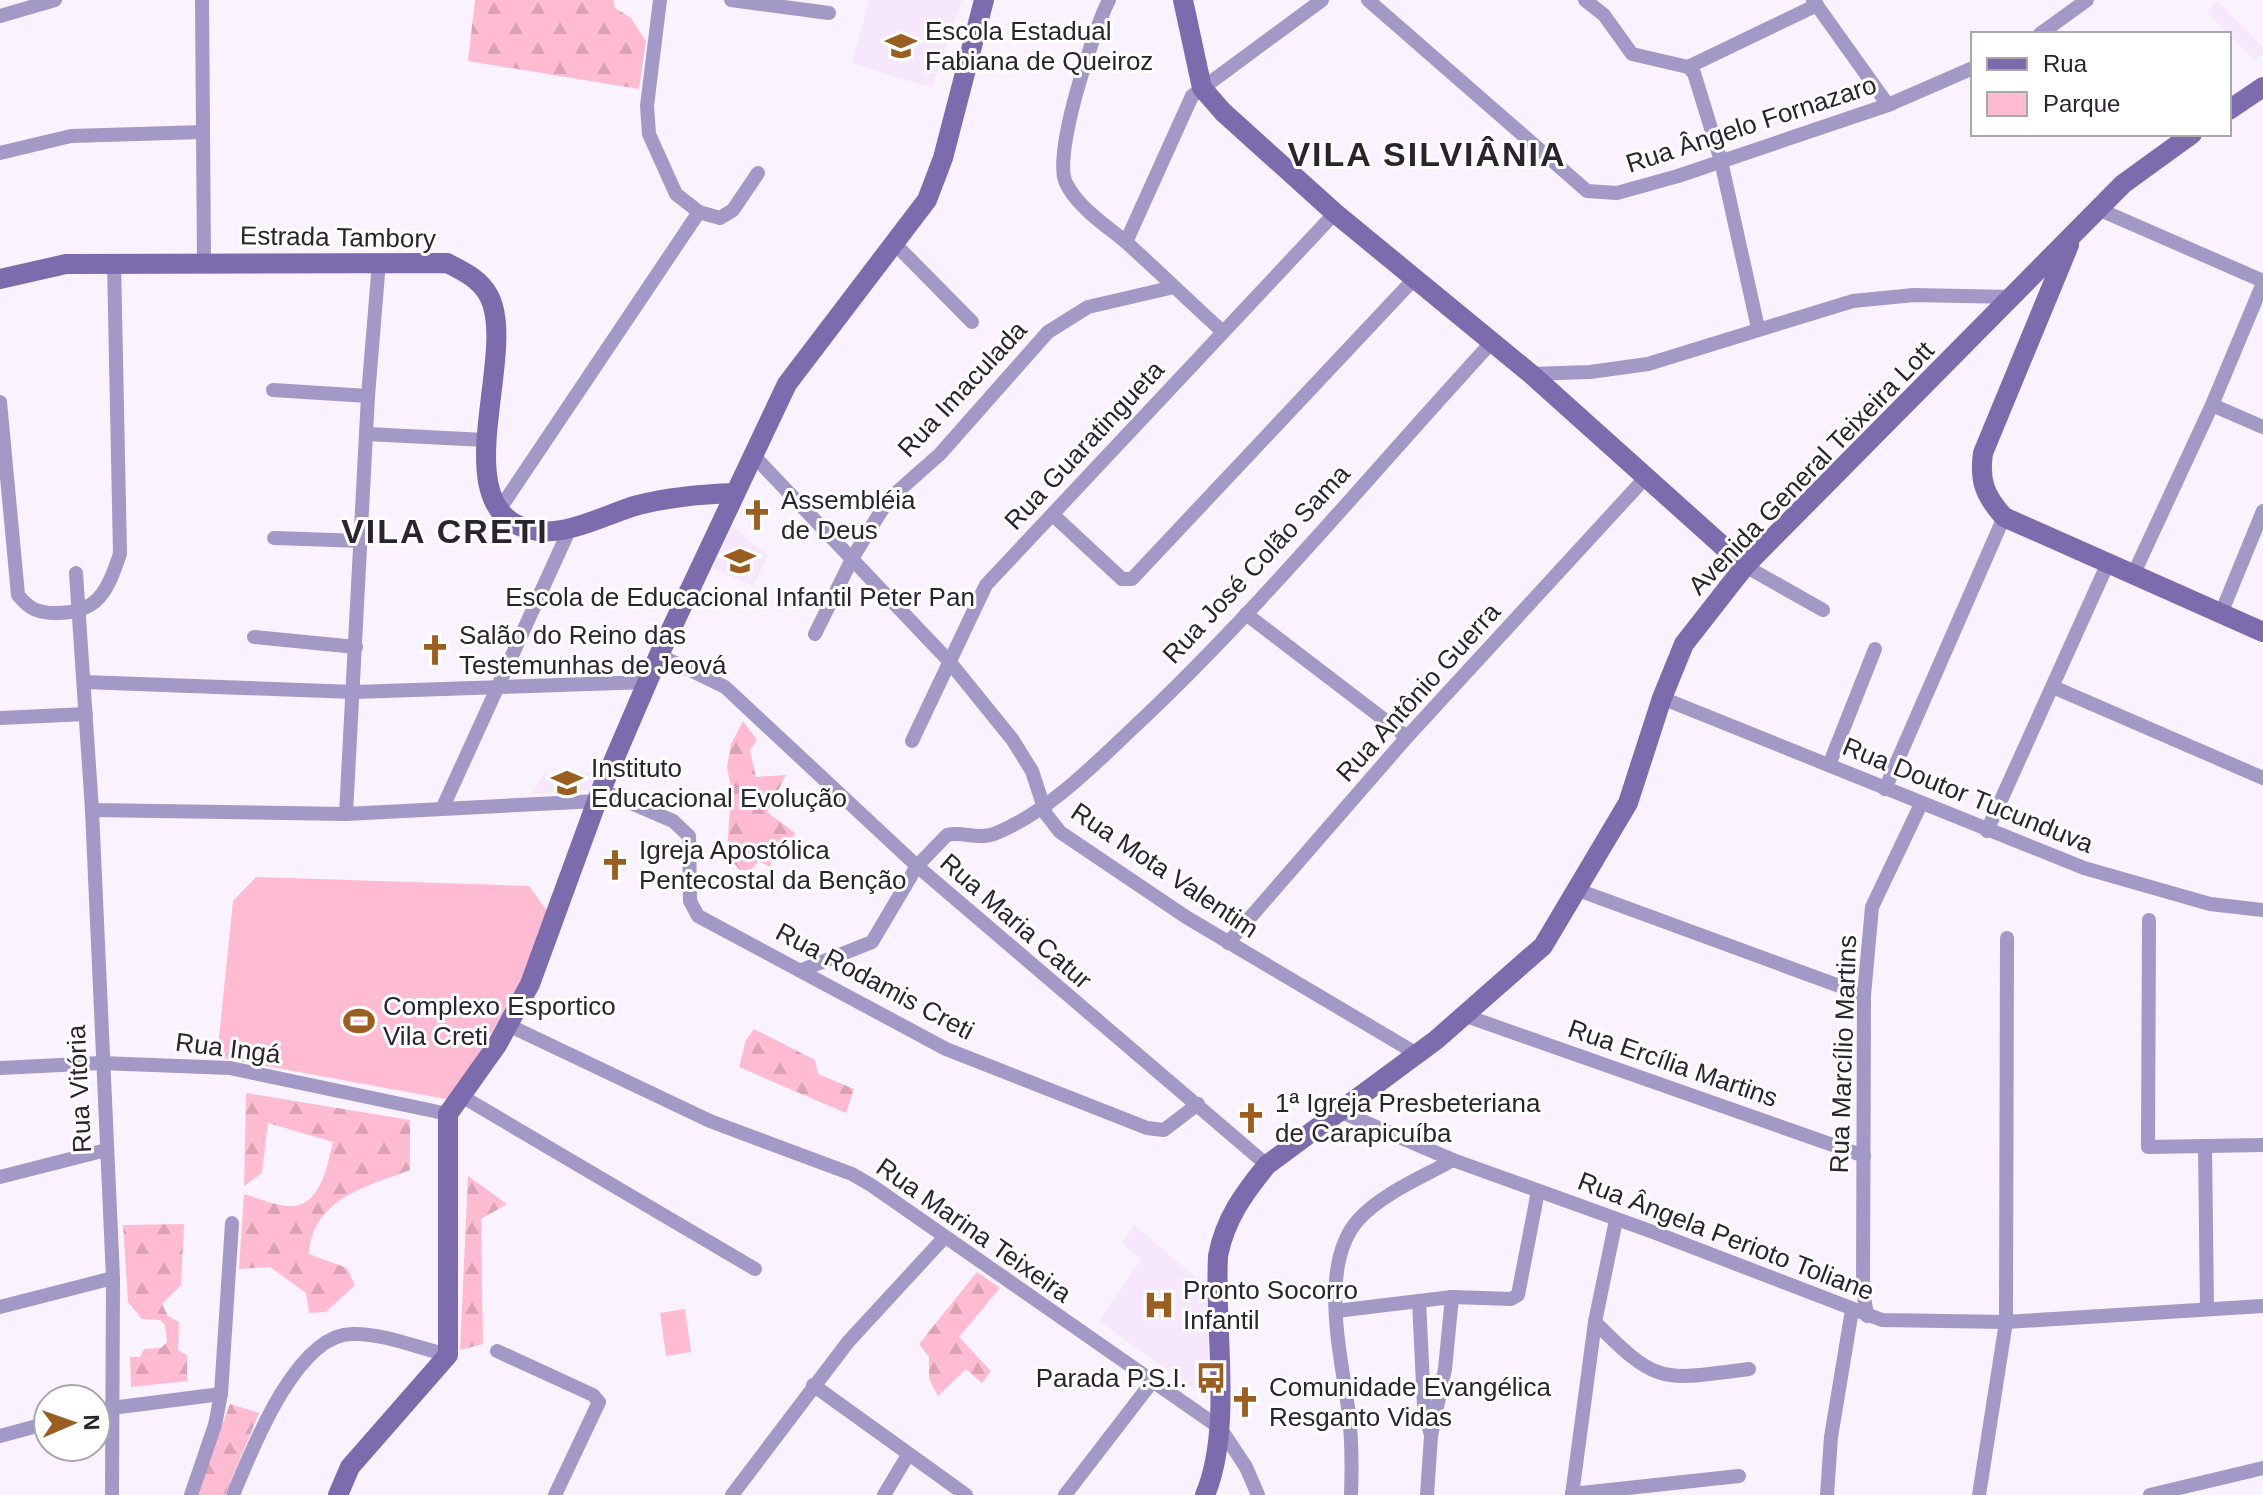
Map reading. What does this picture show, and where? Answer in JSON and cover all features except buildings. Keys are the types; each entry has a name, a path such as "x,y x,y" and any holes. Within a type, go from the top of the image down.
{"street":[{"path":"0,16 55,0"},
{"path":"202,0 204,262"},
{"path":"660,0 647,106 649,134 676,194 699,212 712,217 726,215 758,173"},
{"path":"731,0 829,13"},
{"path":"338,1495 350,1467 448,1355 448,1114 463,1097 508,1025 553,929 599,795 659,655 787,384 896,245 927,200 943,158 984,0"},
{"path":"1109,0 1099,19 1077,93 1066,144 1064,178 1090,212 1222,331"},
{"path":"1183,0 1202,88 1259,146 1335,213 1531,374 1745,566 1823,610"},
{"path":"1126,242 1184,106 1202,88 1322,0"},
{"name":"Rua Ângelo Fornazaro","path":"1368,0 1587,191 1617,193 1721,161 1888,105 1971,69"},
{"path":"1585,0 1605,8 1632,54 1691,70 1815,3 1888,105"},
{"path":"2043,32 2087,0"},
{"path":"1691,70 1721,161 1758,328"},
{"path":"2231,109 2263,87"},
{"path":"0,153 71,136 203,132"},
{"name":"Avenida General Teixeira Lott","path":"1205,1495 1216,1464 1220,1428 1218,1256 1231,1215 1267,1165 1466,1016 1533,957 1578,890 1636,786 1662,698 1684,644 1745,566 1873,434 2071,240 2123,184 2189,136"},
{"path":"2098,209 2263,282 2212,405 2134,573"},
{"path":"699,212 499,510 517,524 537,531 571,526 670,498 735,493"},
{"name":"Rua Guaratingueta","path":"912,741 986,585 1335,213"},
{"path":"2071,240 1983,453 1982,484 1991,502 2004,517 2222,611 2263,632"},
{"path":"896,245 972,322"},
{"path":"0,402 18,595 32,610 42,613 79,613 90,608 103,594 120,554 114,262"},
{"name":"Estrada Tambory","path":"0,279 66,264 114,262 447,263 477,281 490,298 497,358 485,440 487,468 499,510"},
{"path":"346,814 363,541 368,396 379,262"},
{"path":"1053,515 1122,579 1136,576 1415,278"},
{"name":"Rua Imaculada","path":"815,634 853,557 888,500 940,454 1048,332 1088,307 1174,287"},
{"path":"1531,374 1590,372 1648,364 1853,301 1886,297 2014,297"},
{"name":"Rua José Colão Sama","path":"802,970 872,942 917,866 947,835 991,835 1043,805 1092,766 1246,614 1492,342"},
{"path":"273,390 368,396"},
{"path":"2212,405 2263,427"},
{"path":"367,434 485,440"},
{"name":"Rua Mota Valentim","path":"752,454 948,660 1024,756 1043,805 1060,832 1228,943 1417,1054"},
{"name":"Rua Antônio Guerra","path":"1228,943 1407,737 1647,476"},
{"path":"2222,611 2263,511"},
{"path":"1885,789 2004,517"},
{"path":"443,807 571,526"},
{"path":"274,538 363,541"},
{"path":"1987,831 2108,563"},
{"name":"Rua Vitória","path":"76,573 92,810 113,1278 112,1495"},
{"path":"1246,614 1407,737"},
{"path":"254,637 356,647"},
{"path":"1829,765 1875,649"},
{"name":"Rua Maria Catur","path":"659,655 725,687 917,866 1267,1165"},
{"path":"84,682 354,692 648,682"},
{"path":"2053,687 2263,778"},
{"name":"Rua Doutor Tucunduva","path":"1662,698 1987,831 2145,888 2210,904 2263,910"},
{"path":"0,718 86,714"},
{"path":"92,810 346,814 599,795"},
{"name":"Rua Rodamis Creti","path":"599,795 673,821 689,836 690,901 698,916 946,1049 1147,1128 1164,1130 1198,1104"},
{"name":"Rua Marcílio Martins","path":"1867,1316 1863,1289 1864,995 1872,907 1921,804"},
{"path":"1578,890 1864,995"},
{"path":"2149,920 2148,1147 2263,1145"},
{"path":"1979,1495 2006,1322 2007,938"},
{"name":"Rua Ercília Martins","path":"1466,1016 1864,1156"},
{"name":"Rua Marina Teixeira","path":"508,1025 710,1121 852,1174 1220,1428"},
{"name":"Rua Ingá","path":"0,1068 101,1063 204,1065 257,1072 448,1114"},
{"path":"463,1097 755,1269"},
{"name":"Rua Ângela Perioto Toliane","path":"1339,1111 1453,1160 1867,1316 1903,1323 2006,1322 2263,1306"},
{"path":"2205,1147 2207,1308"},
{"path":"0,1177 106,1150"},
{"path":"1351,1495 1349,1419 1336,1311 1340,1250 1355,1225 1377,1204 1453,1160"},
{"path":"1336,1311 1452,1297 1511,1299 1518,1295 1538,1191"},
{"path":"1616,1220 1595,1322 1572,1495 1739,1476"},
{"path":"191,1495 215,1425 221,1394 232,1223"},
{"path":"732,1495 813,1385 943,1239"},
{"path":"0,1307 113,1278"},
{"path":"1427,1495 1431,1436 1445,1369 1452,1297"},
{"path":"1419,1301 1424,1405 1431,1436"},
{"path":"1827,1495 1831,1437 1852,1310"},
{"path":"1595,1322 1637,1364 1650,1371 1687,1376 1749,1369"},
{"path":"233,1495 277,1398 326,1342 339,1335 368,1335 448,1355"},
{"path":"497,1351 593,1395 599,1402 555,1495"},
{"path":"1065,1495 1152,1382"},
{"path":"813,1385 966,1495"},
{"path":"114,1405 221,1394"},
{"path":"0,1436 32,1427"},
{"path":"1220,1428 1246,1467 1258,1495"},
{"path":"884,1495 908,1455"},
{"path":"2150,1495 2263,1468"}],"shaded area":[{"name":"Escola Estadual Fabiana de Queiroz","path":"869,0 962,0 932,88 852,63"},
{"path":"2217,0 2263,47 2263,53 2255,61 2231,36 2231,32 2227,32 2207,12"},
{"name":"Escola de Educacional Infantil Peter Pan","path":"732,526 767,555 754,586 712,568"},
{"name":"Instituto Educacional Evolução","path":"600,771 595,790 532,794 542,775"},
{"name":"Pronto Socorro Infantil","path":"1134,1225 1209,1289 1208,1399 1099,1321 1141,1259 1122,1243"}],"green space":[{"path":"475,0 613,0 615,8 631,18 646,41 639,89 468,61"},
{"path":"743,721 757,740 750,750 756,777 786,775 767,812 795,833 791,845 780,839 770,867 759,861 751,870 740,870 727,856 731,788 727,767 731,744"},
{"name":"Complexo Esportico Vila Creti","path":"256,877 529,886 549,913 519,986 451,1100 217,1057 233,901"},
{"path":"754,1029 815,1060 818,1074 854,1089 846,1113 739,1067 746,1040"},
{"path":"246,1093 410,1120 410,1170 344,1198 320,1220 313,1235 309,1254 347,1268 355,1285 326,1312 309,1313 306,1293 270,1267 239,1269 244,1194 284,1206 304,1203 318,1189 333,1142 268,1123 262,1173 244,1186"},
{"path":"468,1176 507,1204 481,1219 483,1344 460,1350"},
{"path":"184,1224 181,1285 162,1304 168,1316 179,1322 178,1350 187,1355 187,1381 131,1387 130,1357 140,1357 144,1349 161,1348 167,1342 165,1325 160,1320 142,1319 128,1302 123,1225"},
{"path":"977,1272 1000,1288 959,1337 991,1371 982,1383 966,1369 938,1396 929,1379 929,1357 919,1344"},
{"path":"685,1309 691,1352 666,1356 660,1313"},
{"path":"230,1404 259,1413 225,1495 197,1495"}],"place":[{"name":"Escola Estadual Fabiana de Queiroz","path":"901,46"},
{"name":"Assembléia de Deus","path":"757,515"},
{"name":"Escola de Educacional Infantil Peter Pan","path":"740,561"},
{"name":"Salão do Reino das Testemunhas de Jeová","path":"435,650"},
{"name":"Instituto Educacional Evolução","path":"567,783"},
{"name":"Igreja Apostólica Pentecostal da Benção","path":"615,865"},
{"name":"Complexo Esportico Vila Creti","path":"359,1021"},
{"name":"1ª Igreja Presbeteriana de Carapicuíba","path":"1251,1118"},
{"name":"Pronto Socorro Infantil","path":"1159,1305"},
{"name":"Parada P.S.I.","path":"1211,1378"},
{"name":"Comunidade Evangélica Resganto Vidas","path":"1245,1402"}],"district":[{"name":"VILA SILVIÂNIA","path":"1427,154"},
{"name":"VILA CRETI","path":"445,531"}]}
